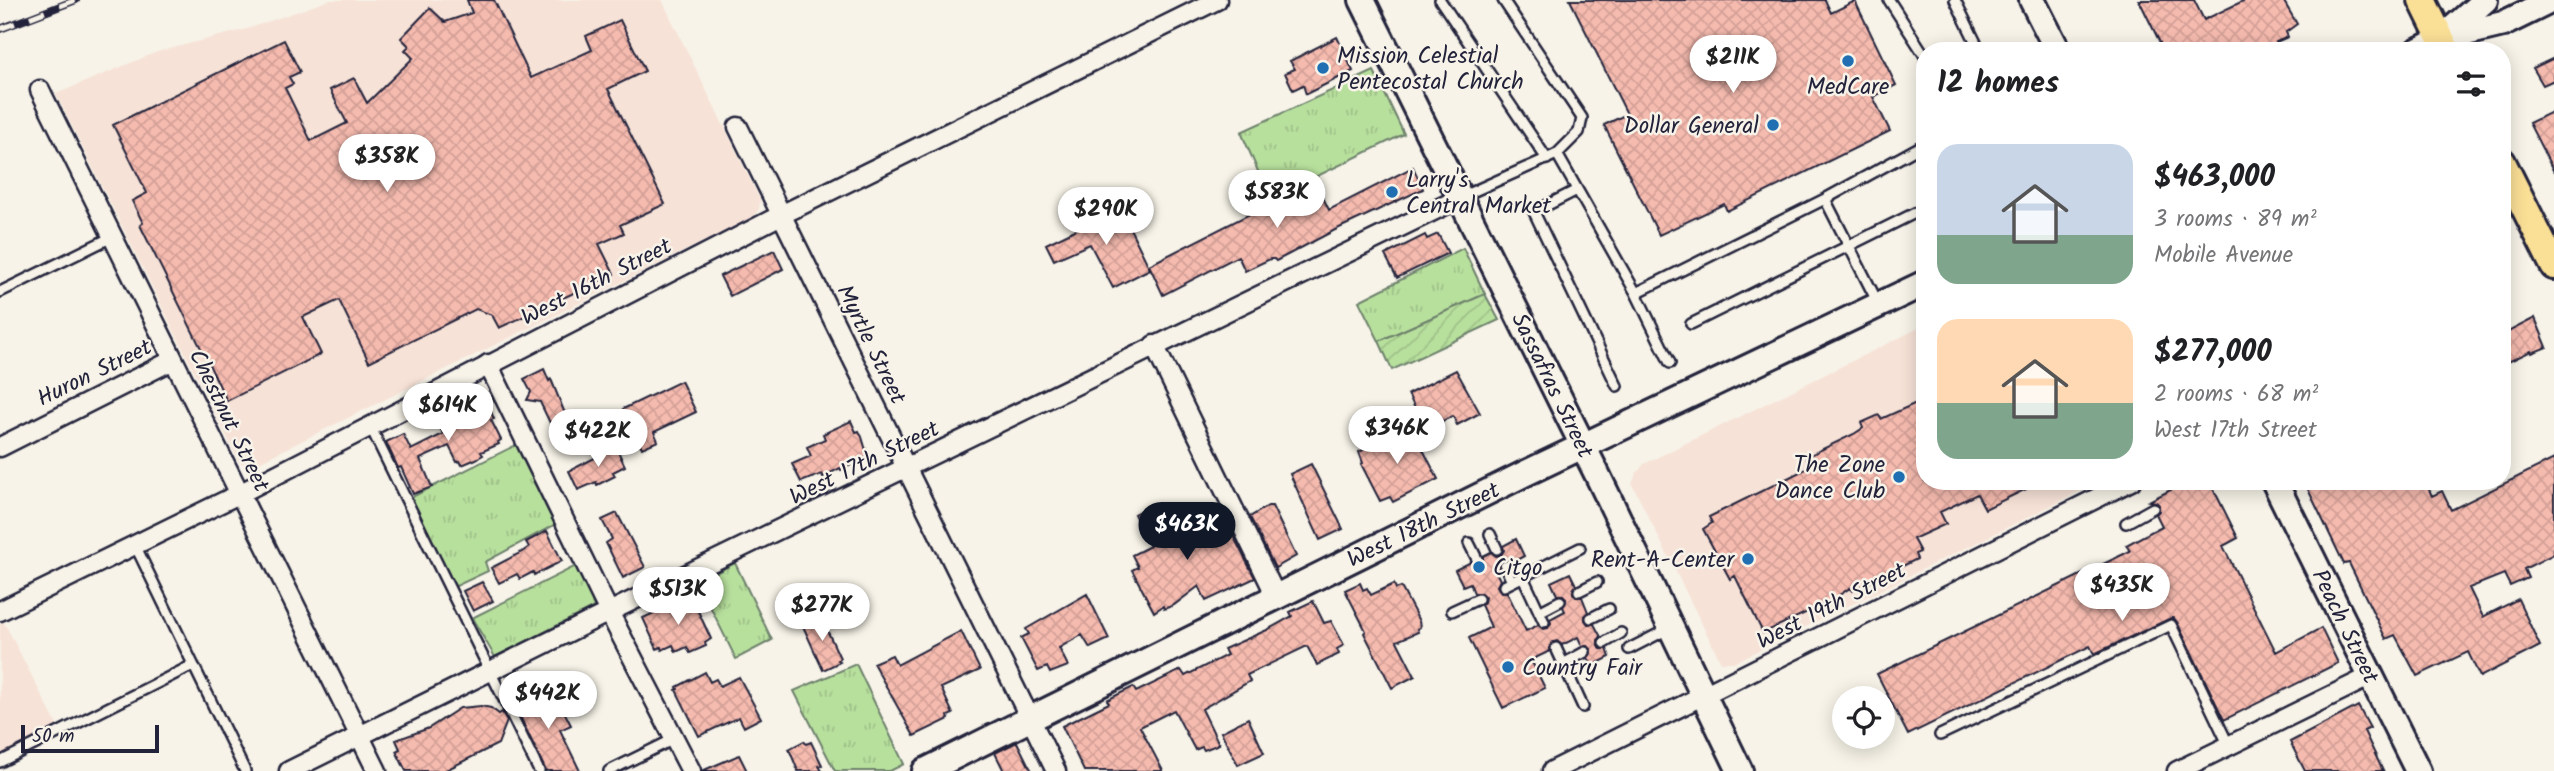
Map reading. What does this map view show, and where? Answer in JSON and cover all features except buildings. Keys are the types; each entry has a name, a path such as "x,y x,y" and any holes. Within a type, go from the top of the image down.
{"main road":[{"name":"Sassafras Street","path":"1362,0 1741,771"},
{"path":"2032,0 2053,42"},
{"path":"2422,0 2443,42"},
{"path":"2447,42 2485,0"},
{"path":"2452,42 2503,24 2552,0"},
{"path":"2511,181 2554,266"},
{"name":"West 18th Street","path":"925,771 1583,446 1916,288"},
{"name":"Peach Street","path":"2278,490 2417,771"}],"street":[{"name":"West 16th Street","path":"0,611 239,494 781,215 1217,0"},
{"name":"Chestnut Street","path":"40,90 377,771"},
{"name":"Myrtle Street","path":"738,127 1056,771"},
{"name":"West 17th Street","path":"289,771 1154,345 1460,198"},
{"path":"1154,345 1277,598"},
{"name":"Huron Street","path":"0,447 173,360"},
{"path":"488,364 609,612 691,771"},
{"name":"West 19th Street","path":"1552,771 2113,490"},
{"path":"2177,771 2371,676"}],"lane":[{"path":"1440,0 1547,159"},
{"path":"1460,198 1557,154 1579,132 1583,118 1503,0"},
{"path":"1889,0 1916,43"},
{"path":"1955,0 1976,42"},
{"path":"1636,293 1825,199 1916,149"},
{"path":"1557,154 1636,293 1670,363"},
{"path":"1577,190 1534,212 1617,386"},
{"path":"1825,199 1879,305"},
{"path":"1691,324 1916,213"},
{"path":"0,292 113,237"},
{"path":"370,426 539,771"},
{"path":"2126,523 2153,508"},
{"path":"1490,534 1497,549"},
{"path":"1469,543 1477,559"},
{"path":"135,545 245,771"},
{"path":"1505,566 1508,584 1580,548"},
{"path":"1523,577 1544,622"},
{"path":"1578,591 1597,582"},
{"path":"1452,611 1478,599"},
{"path":"1539,612 1560,601"},
{"path":"1591,618 1609,609"},
{"path":"1940,735 2171,625 2229,746"},
{"path":"1629,649 1671,627"},
{"path":"1604,643 1621,633"},
{"path":"1556,648 1583,707"},
{"path":"1563,664 1586,652"},
{"path":"0,762 193,665"},
{"path":"609,771 674,739"}],"shaded area":[{"path":"330,0 662,0 760,200 759,209 753,217 255,464 240,463 56,94 157,52 247,29"},
{"path":"1916,329 1916,490 2083,490 1735,662 1721,662 1632,484 1644,464"},
{"path":"4,622 58,727 0,756 0,624"}],"green space":[{"path":"1374,71 1404,134 1270,199 1241,132"},
{"path":"1463,248 1485,294 1379,341 1359,301"},
{"path":"1485,294 1499,320 1392,370 1379,341"},
{"path":"518,444 558,523 485,562 488,571 454,587 410,498"},
{"path":"735,563 772,640 736,659 698,582"},
{"path":"578,565 598,605 495,657 472,618"},
{"path":"856,664 904,764 890,771 835,771 794,691"}],"railway":[{"path":"0,29 76,0"}],"place":[{"name":"MedCare","path":"1848,61"},
{"name":"Mission Celestial Pentecostal Church","path":"1323,68"},
{"name":"Dollar General","path":"1773,125"},
{"name":"Larry's Central Market","path":"1392,192"},
{"name":"The Zone Dance Club","path":"1899,477"},
{"name":"Rent-A-Center","path":"1748,559"},
{"name":"Citgo","path":"1479,567"},
{"name":"Country Fair","path":"1508,667"}]}
